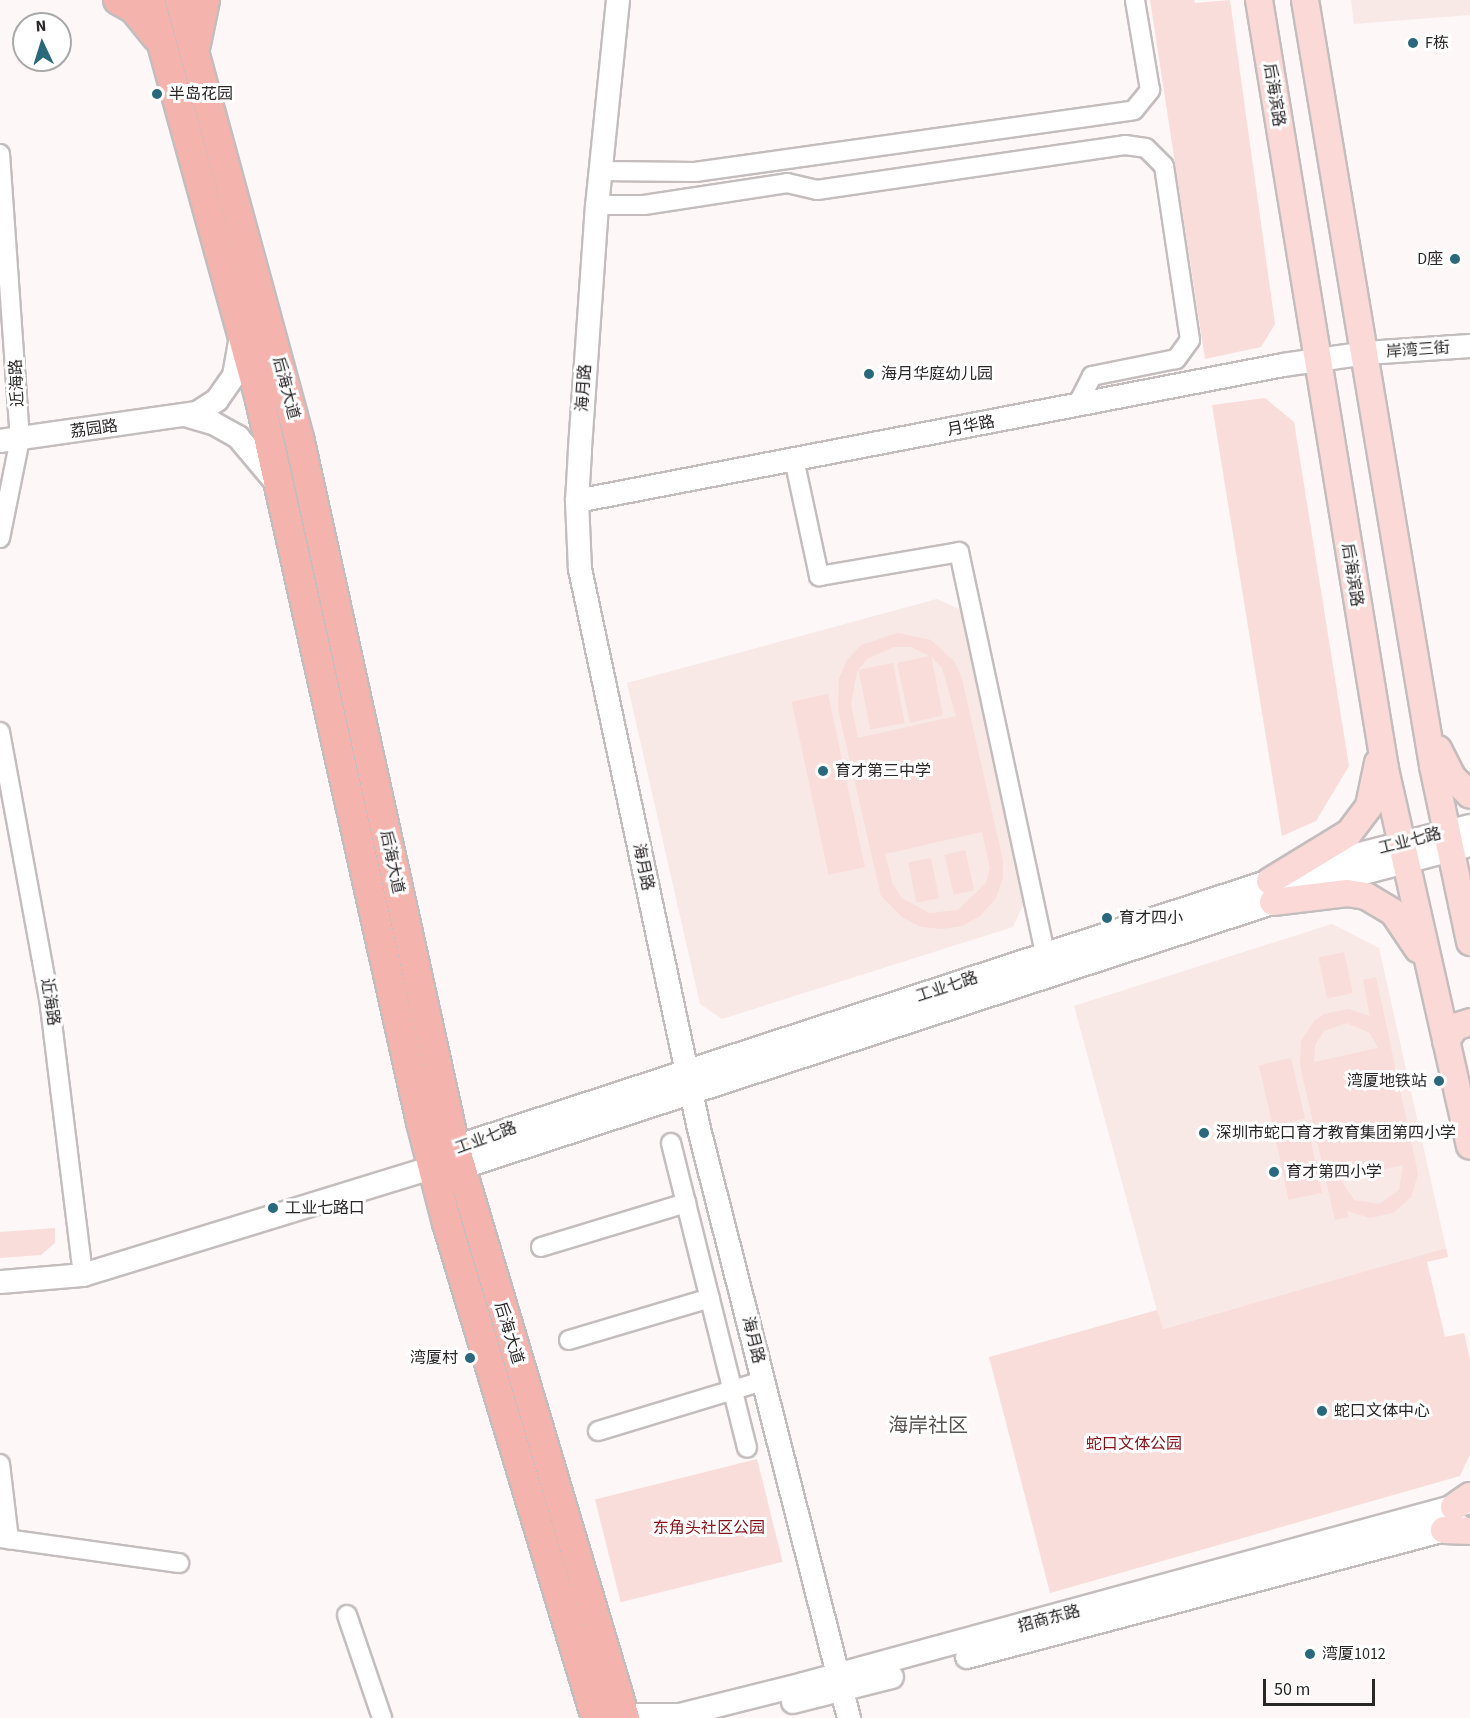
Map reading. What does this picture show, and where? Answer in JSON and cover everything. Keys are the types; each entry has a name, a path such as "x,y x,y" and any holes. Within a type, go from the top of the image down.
{"main road":[{"path":"118,0 149,24 162,45"},
{"name":"后海大道","path":"150,0 241,333 280,488 433,1167 596,1718"},
{"name":"后海大道","path":"180,0 195,64 288,389 458,1157 624,1716"},
{"path":"195,64 198,22 205,0"},
{"name":"后海滨路","path":"1258,0 1378,730 1402,852 1470,1146"},
{"path":"1305,0 1426,718 1459,838 1470,942"},
{"path":"1426,718 1452,777 1470,795"},
{"path":"1271,892 1335,845 1360,822 1375,789 1378,730"},
{"path":"1271,892 1347,892 1381,902 1414,939 1431,975"},
{"path":"1446,1041 1455,1027 1470,1022"},
{"path":"1444,1530 1470,1531"}],"street":[{"name":"海月路","path":"618,0 597,205 577,501 587,611 689,1083 849,1718"},
{"path":"600,171 695,172 1134,110 1150,90 1135,0"},
{"path":"597,205 644,205 787,183 817,190 1125,145 1146,148 1164,166 1190,340 1176,358 1092,376 1077,405"},
{"name":"近海路","path":"0,154 10,440 0,538"},
{"name":"荔园路","path":"10,440 188,416 207,408 226,390 234,376 241,333"},
{"name":"岸湾三街","path":"1366,353 1470,346"},
{"name":"月华路","path":"577,501 1317,359 1366,353"},
{"name":"荔园路","path":"188,416 213,423 238,437 280,488"},
{"path":"794,459 819,576 959,552 1048,965"},
{"name":"近海路","path":"0,732 50,998 83,1275"},
{"name":"工业七路","path":"0,1282 83,1275 433,1167 1271,892 1402,852 1459,838"},
{"path":"671,1143 747,1448"},
{"path":"541,1247 686,1203"},
{"path":"569,1340 710,1298"},
{"path":"598,1431 764,1381"},
{"path":"0,1464 5,1538 178,1563"},
{"name":"招商东路","path":"624,1716 680,1715 840,1683 1444,1530 1466,1507"},
{"name":"招商东路","path":"728,1718 840,1683 1466,1507"},
{"path":"347,1615 382,1718"}],"shaded area":[{"path":"1351,0 1470,0 1470,15 1354,24"},
{"name":"育才第三中学","path":"937,599 963,611 1026,899 1013,927 722,1019 700,1004 627,683"},
{"name":"育才第四小学","path":"1332,924 1379,948 1446,1248 1162,1329 1074,1006"}],"green space":[{"path":"1150,0 1194,0 1195,3 1230,0 1275,324 1261,347 1205,359"},
{"path":"1265,398 1294,422 1349,766 1316,821 1282,836 1212,405"},
{"path":"898,633 931,640 955,662 962,679 1003,861 1003,877 996,898 980,916 962,926 942,929 921,927 903,918 881,896 838,709 839,679 847,660 861,645","holes":["893,647 911,647 930,656 897,663 910,723 943,715 931,656 942,668 956,716 858,738 851,704 857,671 867,659","982,832 990,868 986,883 958,910 929,913 902,898 893,885 885,854"]},
{"path":"893,663 905,723 870,730 859,670"},
{"path":"828,694 865,867 829,875 792,702"},
{"path":"965,850 974,890 954,895 945,855"},
{"path":"931,858 939,898 916,903 908,862"},
{"path":"1344,952 1353,993 1327,998 1319,957"},
{"path":"1376,977 1418,1174 1411,1197 1393,1213 1370,1218 1347,1211 1348,1217 1335,1220 1300,1065 1301,1041 1314,1021 1324,1014 1348,1009 1370,1016 1363,980","holes":["1347,1023 1370,1033 1378,1048 1314,1062 1315,1045 1324,1031","1403,1165 1399,1190 1379,1204 1354,1200 1340,1179"]},
{"path":"1291,1058 1305,1118 1273,1126 1259,1065"},
{"path":"1309,1132 1322,1193 1289,1200 1276,1139"},
{"path":"55,1228 55,1243 41,1255 0,1258 0,1232"},
{"name":"蛇口文体公园","path":"1446,1248 1448,1257 1427,1262 1445,1337 1464,1333 1470,1360 1470,1454 1460,1476 1050,1593 989,1357 1157,1310 1163,1329"},
{"name":"东角头社区公园","path":"757,1459 783,1562 621,1602 595,1499"}],"place":[{"name":"F栋","path":"1413,43"},
{"name":"半岛花园","path":"157,94"},
{"name":"D座","path":"1455,259"},
{"name":"海月华庭幼儿园","path":"869,374"},
{"name":"育才第三中学","path":"823,771"},
{"name":"育才四小","path":"1107,918"},
{"name":"湾厦地铁站","path":"1439,1081"},
{"name":"深圳市蛇口育才教育集团第四小学","path":"1204,1133"},
{"name":"育才第四小学","path":"1274,1172"},
{"name":"工业七路口","path":"273,1208"},
{"name":"湾厦村","path":"470,1358"},
{"name":"蛇口文体中心","path":"1322,1411"},
{"name":"湾厦1012","path":"1310,1654"}],"district":[{"name":"海岸社区","path":"928,1426"}]}
